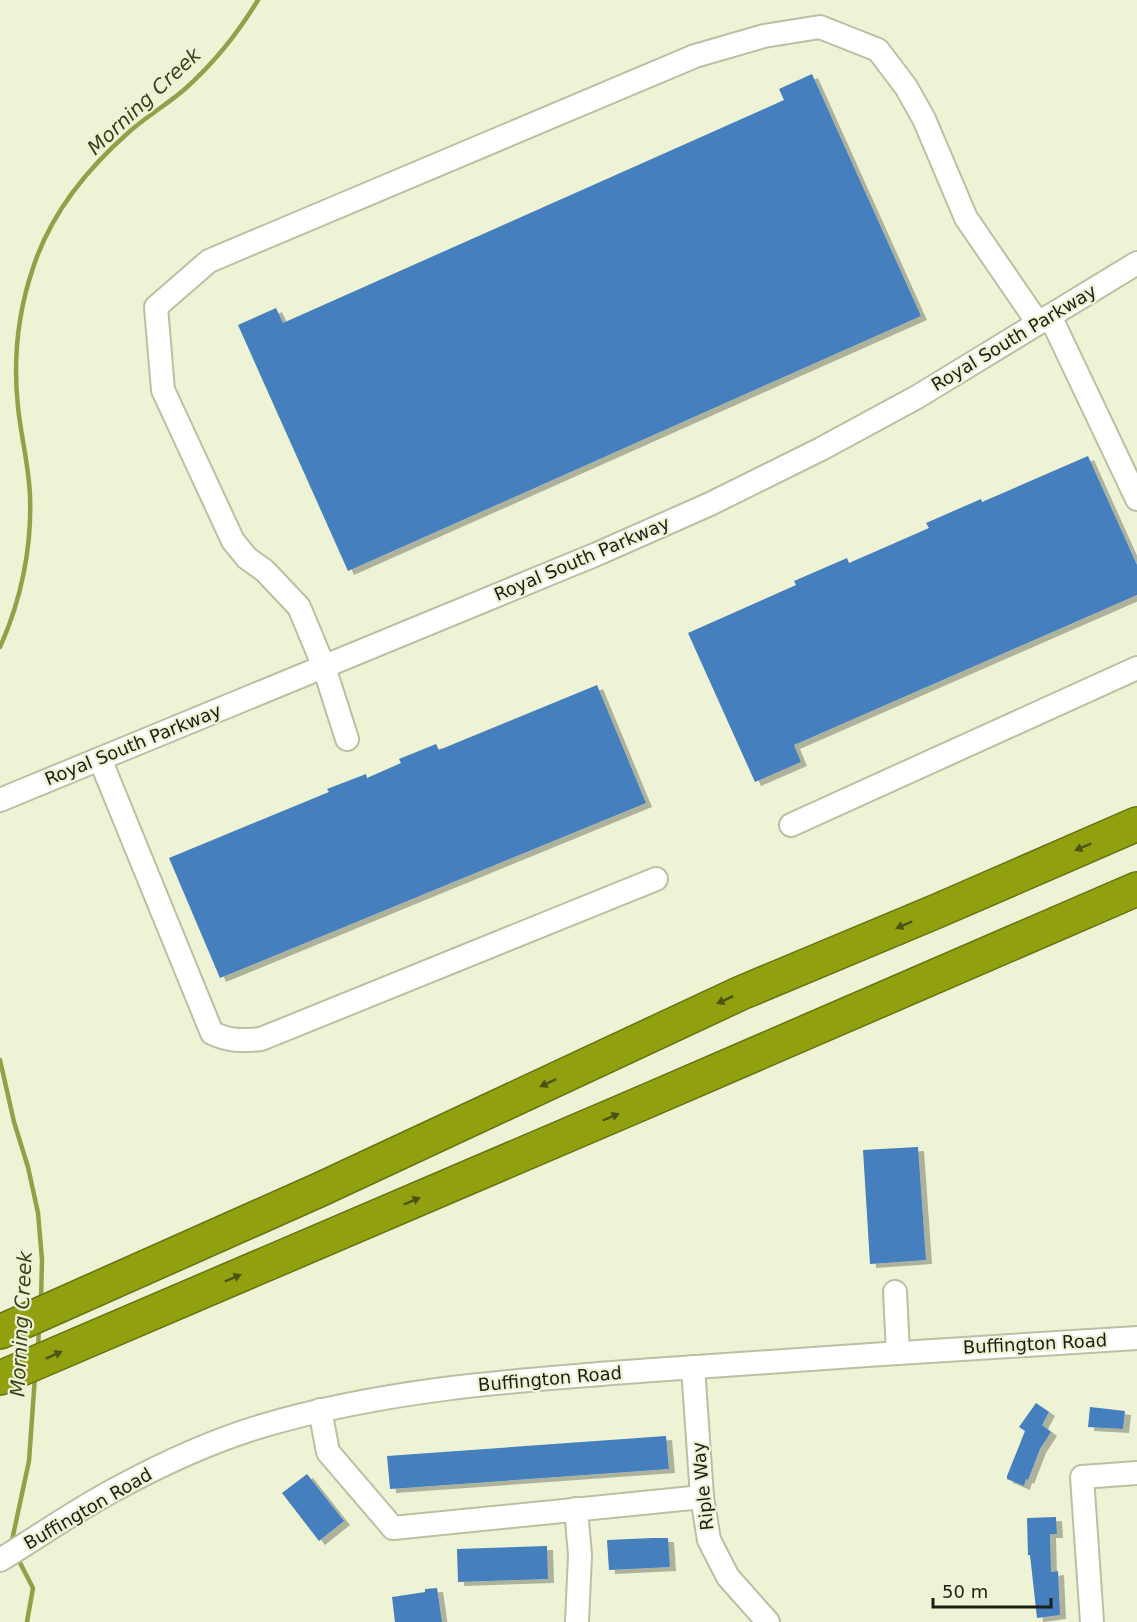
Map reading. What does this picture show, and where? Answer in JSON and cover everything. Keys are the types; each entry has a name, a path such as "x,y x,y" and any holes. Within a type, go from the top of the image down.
{"highway":[{"path":"0,1332 319,1190 741,993 1137,824"},
{"path":"0,1378 1137,889"}],"street":[{"path":"347,739 324,667 299,607 233,541 162,390 156,307 209,261 695,56 764,36 820,27 878,50 906,87 924,119 966,218 1044,319 1137,499"},
{"name":"Royal South Parkway","path":"0,800 597,554 710,504 821,449 907,402 1137,263"},
{"path":"791,825 1137,668"},
{"path":"100,759 212,1033 224,1039 241,1042 261,1039 656,879"},
{"path":"895,1292 898,1353"},
{"name":"Buffington Road","path":"0,1560 115,1489 189,1454 260,1427 320,1410 410,1392 523,1380 693,1367 1137,1338"},
{"name":"Riple Way","path":"693,1367 702,1497 709,1540 728,1577 768,1622"},
{"path":"320,1410 328,1452 393,1528 702,1497"},
{"path":"1092,1622 1082,1477 1137,1473"},
{"path":"576,1509 580,1554 577,1622"}],"building":[{"path":"812,74 921,316 348,571 238,325 276,308 283,323 784,100 779,89"},
{"path":"1088,456 1137,565 1137,595 794,745 801,762 755,782 688,633 796,585 794,581 847,558 849,563 929,528 926,523 981,499 982,502"},
{"path":"597,685 646,803 220,978 169,858 329,792 327,789 366,774 367,778 401,763 399,759 436,744 439,750"},
{"path":"918,1147 926,1260 870,1264 863,1150"},
{"path":"1036,1403 1049,1412 1042,1425 1051,1432 1040,1449 1024,1486 1007,1479 1007,1476 1025,1431 1019,1427"},
{"path":"1090,1407 1125,1411 1123,1429 1088,1427"},
{"path":"666,1436 669,1469 390,1489 387,1456"},
{"path":"307,1474 344,1521 319,1541 282,1493"},
{"path":"1056,1517 1057,1534 1050,1534 1051,1572 1058,1571 1060,1615 1037,1618 1030,1555 1028,1555 1027,1518"},
{"path":"668,1538 670,1567 609,1570 607,1540"},
{"path":"547,1546 548,1579 458,1582 457,1549"},
{"path":"437,1588 442,1622 395,1622 392,1597"}],"waterway":[{"name":"Morning Creek","path":"0,647 14,611 24,573 29,535 29,485 18,407 16,372 20,319 40,248 60,211 99,161 129,132 179,94 207,68 258,0"},
{"name":"Morning Creek","path":"0,1060 38,1213 42,1260 41,1301"},
{"name":"Morning Creek","path":"38,1349 39,1328"},
{"name":"Morning Creek","path":"11,1545 29,1461 35,1376"},
{"name":"Morning Creek","path":"17,1557 33,1588 27,1622"}]}
